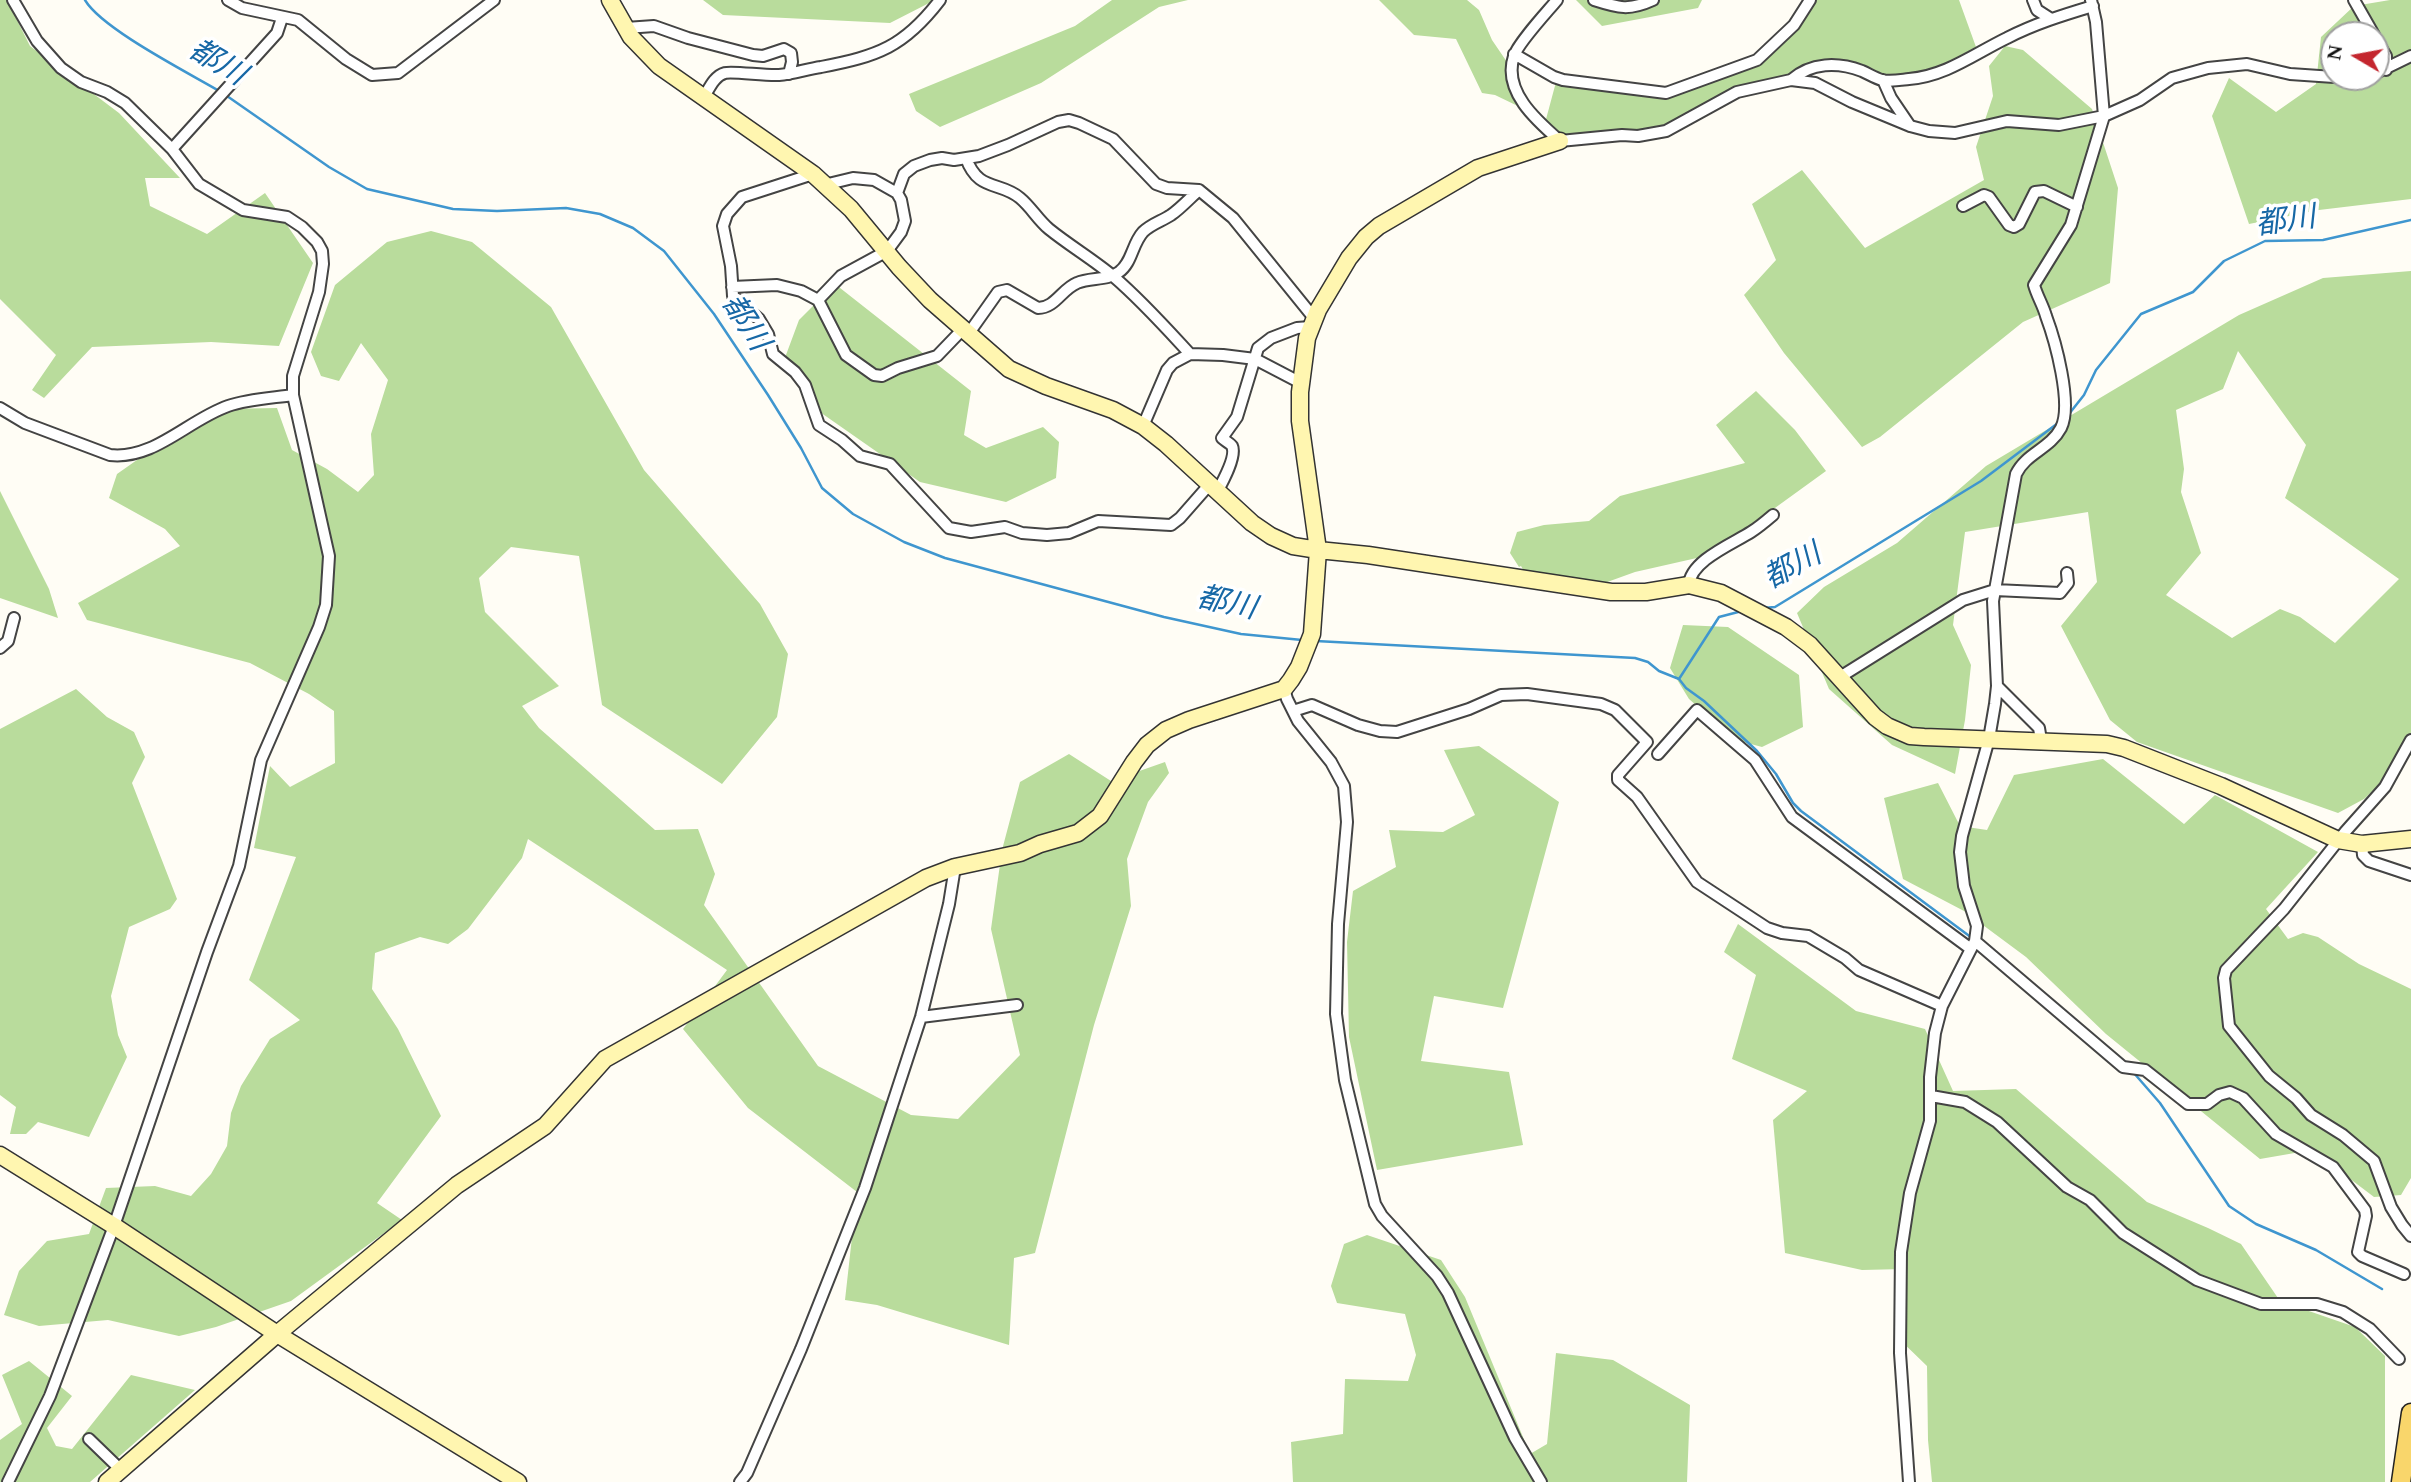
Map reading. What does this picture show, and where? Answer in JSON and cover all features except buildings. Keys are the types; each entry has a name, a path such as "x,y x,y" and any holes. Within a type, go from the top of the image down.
{"main road":[{"path":"2401,1482 2411,1412"}],"street":[{"path":"8,1482 51,1396 114,1226 239,866 261,760 320,627 329,579 329,556 293,395 293,376 319,292 322,251 302,227 287,217 243,210 199,184 172,149 125,103 107,92 81,82 61,68 37,41 13,0"},
{"path":"228,0 242,9 298,20 346,59 372,75 398,73 494,0"},
{"path":"610,0 643,51 659,66 819,180 850,209 922,292 1009,369 1046,386 1113,410 1143,426 1252,523 1271,536 1293,545 1318,550 1368,555 1611,592 1646,592 1689,585 1703,587 1721,593 1786,627 1810,645 1875,717 1899,732 1924,737 2107,744 2124,748 2221,786 2338,841 2362,844 2411,839"},
{"path":"704,97 715,79 725,73 758,76 789,74 885,50 908,36 940,0"},
{"path":"1557,0 1514,54 1512,71 1520,95 1531,115 1560,141"},
{"path":"1594,0 1624,8 1637,7 1653,0"},
{"path":"1514,54 1554,78 1666,93 1758,60 1794,25 1811,0"},
{"path":"2033,0 2037,10 2051,19"},
{"path":"2354,0 2366,21"},
{"path":"1791,80 1801,71 1816,66 1833,65 1849,67 1883,80 1915,79 1940,73 2007,38 2092,3 2104,116 2071,225 2034,285 2046,313 2060,360 2064,395 2063,426 2041,451 2027,458 2016,474 1993,601 1997,686 1989,738 1960,852 1964,886 1977,926 1973,945 1942,1006 1935,1033 1930,1077 1930,1121 1910,1193 1901,1252 1900,1353 1909,1482"},
{"path":"172,149 277,33 282,18"},
{"path":"626,28 654,26 753,55 763,56 784,49 791,53 789,74"},
{"path":"2390,67 2411,56"},
{"path":"107,1482 277,1334 457,1185 545,1126 605,1059 926,878 955,867 1020,853 1077,833 1100,816 1147,745 1166,730 1284,689 1299,667 1312,634 1318,550 1301,429 1304,351 1312,323 1349,258 1379,226 1478,167 1560,141 1638,136 1666,131 1737,92 1791,80 1815,83 1910,126 1955,133 2007,121 2059,125 2104,116 2140,100 2172,78 2208,68 2247,64 2290,74 2320,76"},
{"path":"1883,80 1910,126"},
{"path":"897,193 904,174 914,166 942,158 966,158 1008,145 1044,127 1069,120 1113,139 1156,184 1167,188 1199,190 1233,218 1312,323"},
{"path":"966,158 978,179 1018,196 1049,229 1113,276 1190,354"},
{"path":"818,300 841,276 887,251 901,232 905,221 897,193 867,178 853,178 819,180 742,197 727,214 723,226 731,266 733,296 760,319 768,334 773,354 795,372 805,385 819,425 842,439 860,456 890,464 949,528 971,532 1005,527 1022,533 1046,535 1069,533 1098,521 1171,525 1213,489 1230,463 1233,451 1231,445 1222,438 1237,418 1258,348 1271,338 1312,323"},
{"path":"732,287 777,285 801,291 818,300 846,355 874,375 888,375 898,368 937,355 966,331 998,292 1007,290 1038,308 1044,308 1068,287 1078,282 1113,276 1126,266 1145,229 1172,214 1199,190"},
{"path":"1963,206 1984,195 1989,197 2009,225 2014,227 2019,224 2035,192 2044,191 2077,207"},
{"path":"1143,426 1167,370 1173,363 1190,354 1255,359 1301,383"},
{"path":"0,408 24,424 110,455 124,457 145,451 226,407 293,395"},
{"path":"1689,585 1689,578 1704,560 1754,530 1773,515"},
{"path":"1840,677 1963,600 1995,590 2060,593 2068,583 2067,573"},
{"path":"0,648 8,641 14,618"},
{"path":"1997,686 2039,728 2041,740"},
{"path":"1284,689 1293,711 1331,762 1345,794 1347,822 1338,924 1336,1014 1345,1080 1375,1204 1382,1216 1437,1276 1448,1293 1515,1438 1541,1482"},
{"path":"1293,711 1311,705 1358,725 1396,732 1469,709 1501,695 1527,694 1601,704 1615,710 1647,741 1618,775 1618,780 1637,797 1697,882 1766,928 1808,936 1845,958 1859,970 1942,1006"},
{"path":"1658,754 1698,710 1755,760 1792,817 1973,945 2123,1067 2145,1070 2188,1104 2207,1104 2219,1095 2230,1092 2243,1098 2276,1134 2333,1167 2365,1210 2358,1252 2404,1274"},
{"path":"2411,740 2385,787 2284,909 2227,970 2224,978 2229,1026 2269,1076 2311,1115 2343,1135 2374,1161 2392,1207 2411,1236"},
{"path":"2362,844 2363,855 2369,861 2411,875"},
{"path":"740,1482 747,1473 796,1362 865,1188 921,1017 949,904 955,867"},
{"path":"921,1017 1017,1005"},
{"path":"1931,1096 1965,1102 1997,1122 2067,1187 2090,1200 2123,1233 2197,1280 2261,1304 2317,1304 2343,1312 2370,1329 2399,1359"},
{"path":"0,1155 114,1226 277,1334 518,1482"},
{"path":"89,1439 121,1470"}],"green space":[{"path":"0,0 7,0 30,46 119,113 180,178 145,178 150,206 207,234 265,193 313,263 279,346 211,342 92,347 44,398 32,390 56,355 0,299"},
{"path":"703,0 935,0 890,23 723,15"},
{"path":"1112,0 1188,0 1159,7 1041,83 940,127 916,111 909,94 1075,26"},
{"path":"1379,0 1467,0 1479,10 1492,40 1507,62 1524,109 1495,95 1482,93 1456,39 1414,35"},
{"path":"1576,0 1702,0 1698,8 1602,26"},
{"path":"1813,0 1959,0 1976,47 1929,73 1906,77 1880,76 1849,63 1771,85 1662,131 1566,136 1545,123 1556,82 1663,96 1753,66"},
{"path":"2390,0 2411,0 2411,199 2319,210 2249,224 2212,116 2229,78 2276,112 2316,84 2320,46 2320,91 2390,91 2390,21 2338,21 2354,6"},
{"path":"2005,46 2023,50 2092,109 2118,188 2110,283 2023,322 1880,437 1862,447 1784,353 1744,295 1776,260 1752,204 1802,170 1865,248 1984,180 1976,147 1993,96 1989,66"},
{"path":"431,231 472,242 551,307 644,470 760,604 788,654 777,717 722,784 602,705 579,556 511,547 479,578 485,612 559,686 522,706 539,728 655,830 698,829 715,874 704,905 818,1066 911,1115 958,1119 1020,1055 991,929 1002,850 1020,782 1069,754 1111,781 1165,762 1169,773 1148,802 1127,859 1131,906 1094,1025 1035,1253 1014,1258 1009,1345 877,1305 845,1300 857,1192 748,1108 683,1029 727,970 528,839 522,858 468,929 448,944 420,937 375,953 372,989 398,1029 441,1116 377,1203 402,1220 291,1301 216,1327 179,1336 108,1320 39,1326 4,1315 19,1271 47,1241 89,1234 106,1188 155,1186 191,1196 211,1174 227,1146 231,1113 241,1086 270,1039 300,1020 249,980 296,857 254,848 270,766 290,787 335,763 334,711 309,694 250,663 87,620 78,603 180,546 165,529 109,498 117,474 164,441 220,409 277,408 292,450 327,469 358,492 374,475 371,434 388,380 361,343 339,381 321,376 311,352 335,285 387,242"},
{"path":"2411,271 2411,755 2364,799 2338,813 2137,742 2110,720 2061,626 2097,582 2088,512 1965,532 1953,625 1971,665 1955,774 1892,745 1829,689 1797,613 1824,587 1897,543 1986,466 2239,315 2323,278","holes":["2238,351 2306,445 2285,498 2399,579 2335,643 2300,617 2280,609 2232,638 2166,595 2201,553 2181,492 2184,469 2176,410 2223,389"]},
{"path":"835,284 971,391 964,435 986,448 1043,427 1059,442 1056,478 1006,502 920,482 817,410 783,363 799,320"},
{"path":"1756,391 1795,430 1826,471 1710,555 1635,572 1599,585 1528,578 1521,566 1519,567 1510,553 1517,532 1544,525 1589,521 1620,496 1745,463 1716,425"},
{"path":"0,491 49,589 58,618 0,598"},
{"path":"1683,625 1728,627 1799,675 1803,727 1762,747 1736,740 1689,699 1670,668"},
{"path":"76,689 107,717 134,732 145,757 132,783 177,899 170,909 129,927 111,996 118,1035 127,1057 89,1137 38,1122 26,1134 10,1134 16,1107 0,1095 0,729"},
{"path":"1479,746 1559,802 1503,1008 1434,996 1421,1061 1509,1072 1523,1145 1377,1170 1349,1037 1347,942 1353,891 1396,867 1389,830 1443,832 1475,815 1444,750"},
{"path":"2103,759 2184,824 2215,795 2318,852 2266,909 2288,939 2303,933 2318,937 2359,964 2411,989 2411,1178 2401,1195 2374,1197 2312,1150 2260,1159 2106,1034 2026,957 1964,911 1903,879 1884,798 1938,783 1960,826 1987,830 2014,775"},
{"path":"1738,924 1856,1011 1925,1029 1953,1091 2016,1089 2147,1202 2241,1244 2280,1301 2355,1327 2385,1356 2385,1482 1932,1482 1928,1440 1927,1366 1896,1336 1904,1269 1862,1270 1785,1253 1773,1120 1807,1091 1732,1059 1756,975 1724,952"},
{"path":"1367,1235 1441,1260 1465,1297 1530,1454 1547,1444 1556,1353 1613,1360 1690,1405 1687,1482 1293,1482 1291,1442 1343,1434 1345,1379 1408,1381 1416,1355 1405,1314 1337,1303 1331,1286 1344,1244"},
{"path":"29,1361 72,1396 47,1428 56,1446 72,1449 131,1375 195,1390 90,1482 0,1482 0,1440 22,1424 2,1375"}],"waterway":[{"name":"都川","path":"85,0 94,12 127,37 221,92"},
{"name":"都川","path":"227,96 329,167 367,189 453,209 497,211 566,208 600,214 633,228 664,251 714,314 801,448 822,488 853,514 904,542 945,558 1164,617 1241,634 1302,640"},
{"name":"都川","path":"2069,414 2084,395 2096,370 2141,314 2193,292 2224,261 2265,241 2323,240 2411,220"},
{"name":"都川","path":"1763,608 1775,607 1981,481 2058,423"},
{"name":"都川","path":"1679,679 1719,617 1742,611"},
{"path":"1316,641 1635,658 1648,662 1659,671 1679,679 1757,751 1801,811 1972,938"},
{"path":"2133,1072 2160,1103 2229,1206 2256,1224 2316,1250 2382,1289"}]}
